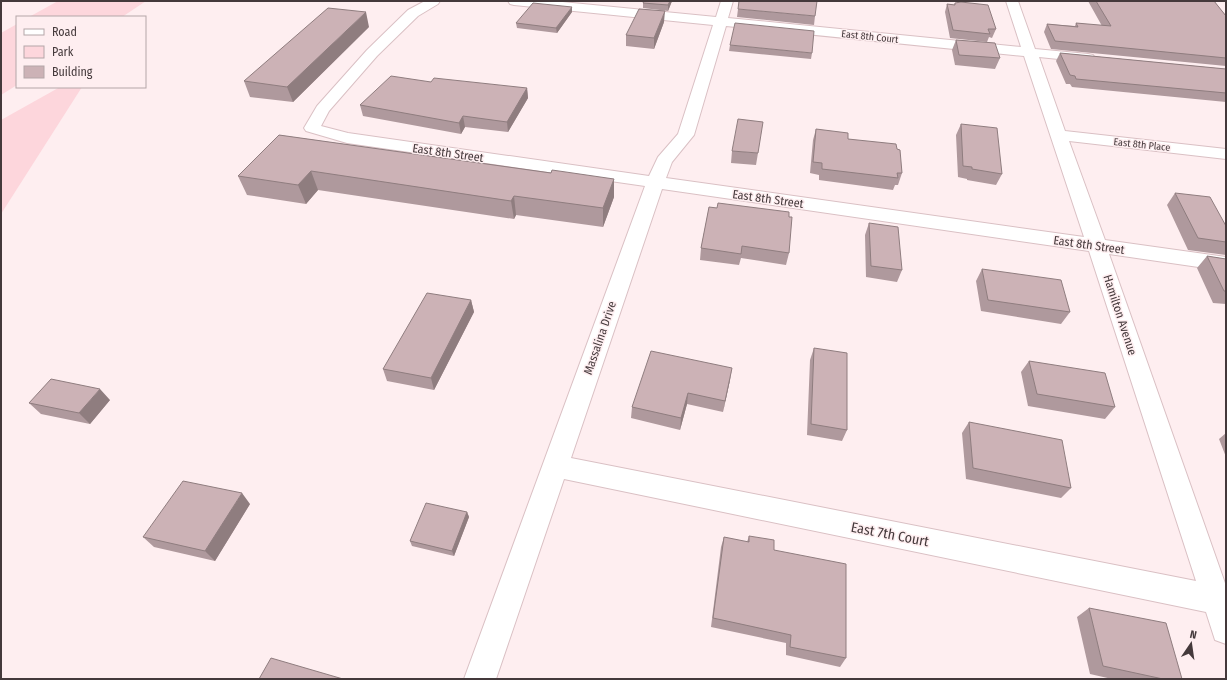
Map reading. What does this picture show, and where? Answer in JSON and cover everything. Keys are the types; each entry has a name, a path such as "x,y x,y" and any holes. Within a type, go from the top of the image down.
{"street":[{"name":"East 8th Street","path":"434,1 413,13 372,53 322,110 312,128 347,138 1226,264"},
{"name":"East 8th Court","path":"514,1 1100,59"},
{"name":"Massalina Drive","path":"480,679 655,183 664,161 686,135 726,1"},
{"name":"Hamilton Avenue","path":"1012,1 1221,600 1226,629"},
{"name":"East 8th Place","path":"1059,135 1226,154"},
{"name":"East 7th Court","path":"555,466 1221,600"}],"green space":[{"path":"58,1 146,1 124,16 31,16"},
{"path":"16,25 16,86 1,95 1,33"},
{"path":"58,88 81,88 1,214 1,120"}],"building":[{"path":"644,1 670,1 668,5 643,3"},
{"path":"739,1 817,1 815,16 738,9"},
{"path":"1096,1 1214,1 1226,16 1226,58 1055,41 1047,24 1078,27 1076,23 1111,26"},
{"path":"961,2 988,5 996,29 988,29 990,34 953,30 947,4 955,5 955,3"},
{"path":"533,3 572,7 556,28 516,23"},
{"path":"328,8 366,12 287,87 244,81"},
{"path":"639,9 665,11 654,38 626,35"},
{"path":"735,23 814,31 812,53 730,45"},
{"path":"956,40 995,43 1000,58 959,55"},
{"path":"1060,53 1226,69 1226,93 1076,79 1075,76 1070,75"},
{"path":"391,76 431,82 434,78 527,88 507,122 463,116 459,123 360,105"},
{"path":"738,119 763,122 758,153 732,151"},
{"path":"961,124 997,128 1002,174 963,166"},
{"path":"816,129 848,133 848,139 896,144 897,149 900,150 902,173 897,173 898,178 822,169 822,163 813,162"},
{"path":"279,135 551,173 552,170 614,179 603,208 514,196 511,201 311,171 298,185 238,176"},
{"path":"1175,193 1210,197 1226,226 1226,242 1198,238"},
{"path":"718,203 789,212 789,217 792,217 789,253 742,246 741,254 701,248 709,207 717,208"},
{"path":"869,223 898,227 902,270 871,266"},
{"path":"1207,256 1226,259 1226,291 1224,291"},
{"path":"982,269 1061,280 1070,312 988,300"},
{"path":"427,293 471,300 431,378 383,369"},
{"path":"814,348 847,353 847,430 811,424"},
{"path":"651,351 732,368 725,401 688,393 681,418 632,407"},
{"path":"1029,361 1105,373 1115,407 1037,394"},
{"path":"51,379 100,389 79,413 29,403"},
{"path":"969,422 1062,440 1071,488 973,468"},
{"path":"183,481 242,493 205,551 143,537"},
{"path":"426,503 467,512 452,551 410,541"},
{"path":"749,536 774,540 774,550 846,564 846,658 790,647 791,635 713,618 724,537 749,542"},
{"path":"1089,608 1166,623 1182,679 1163,679 1103,666"},
{"path":"271,658 343,679 259,679"}]}
